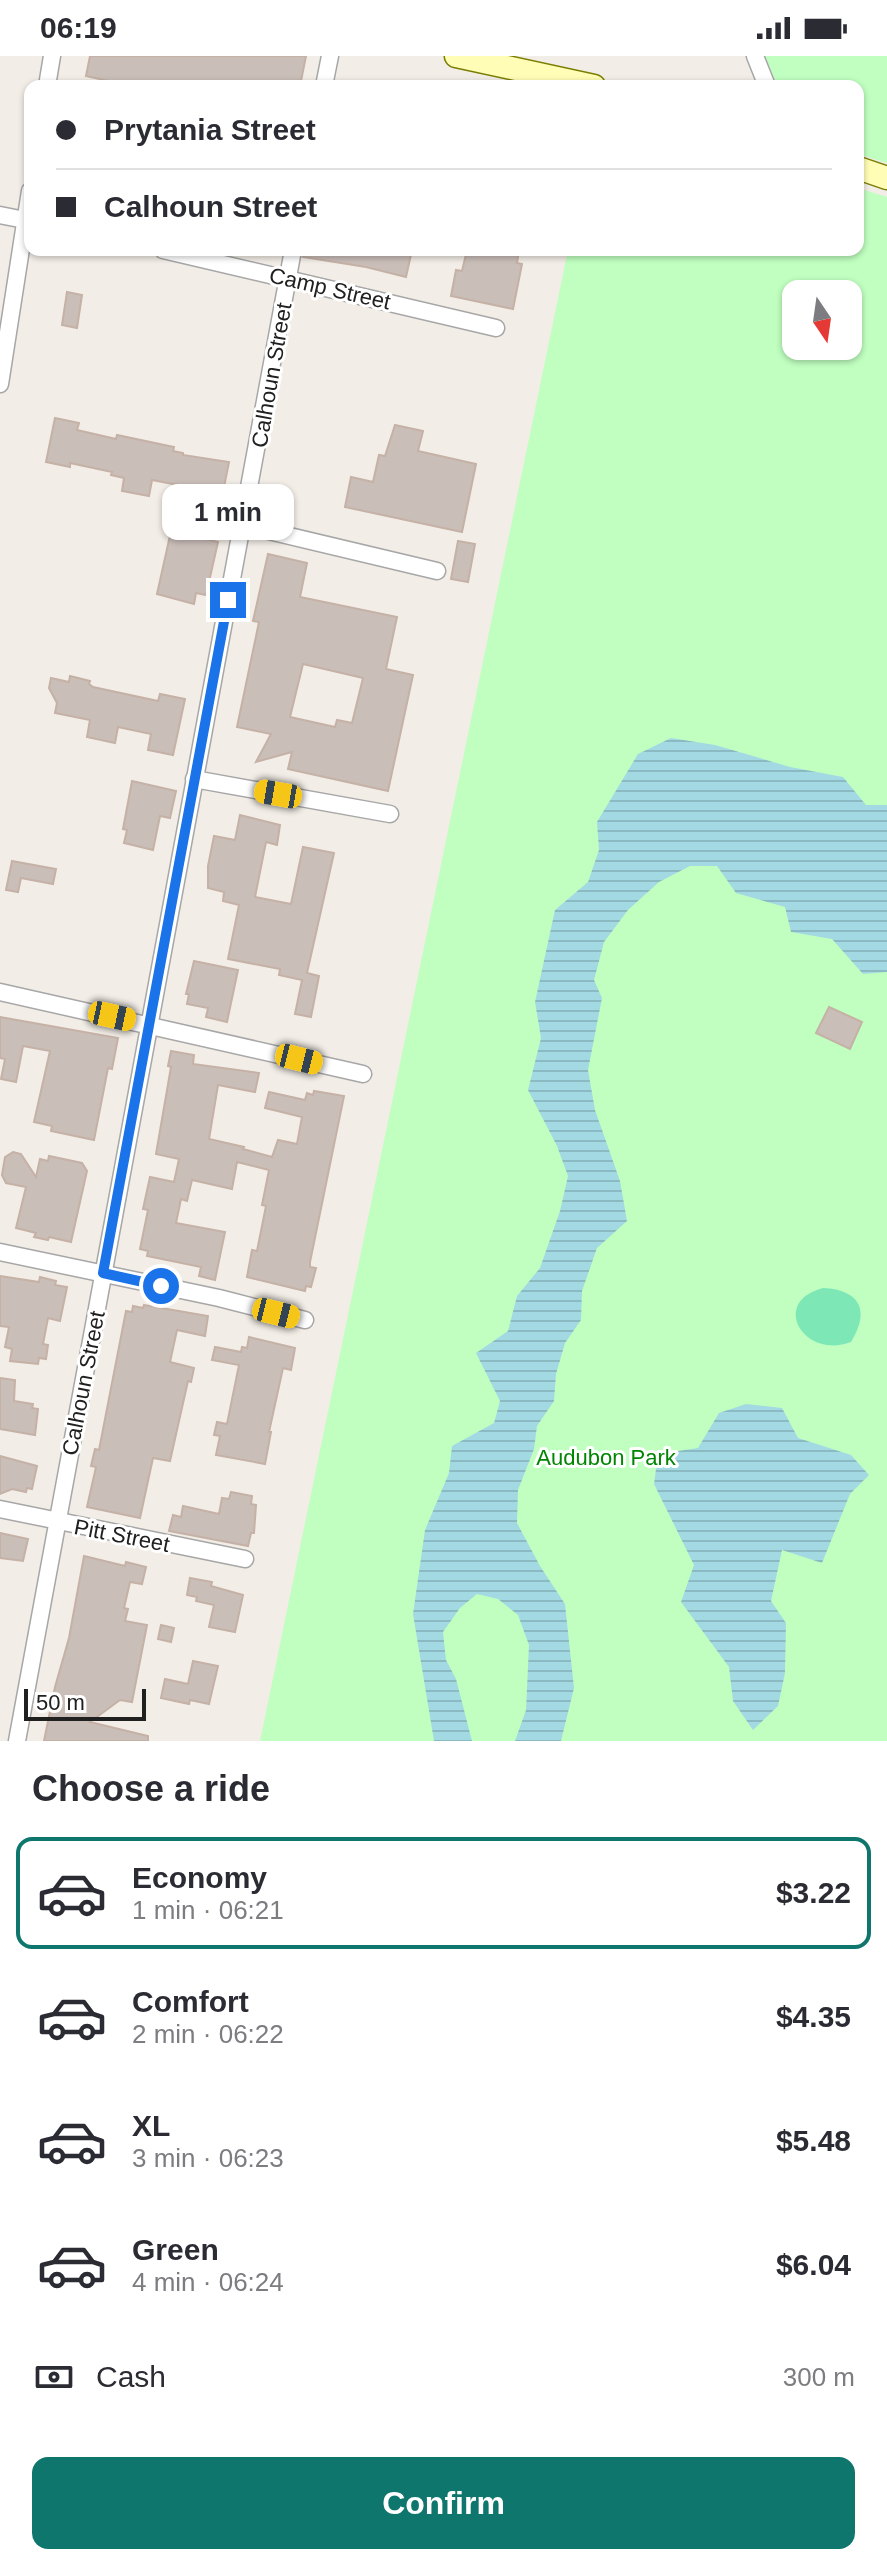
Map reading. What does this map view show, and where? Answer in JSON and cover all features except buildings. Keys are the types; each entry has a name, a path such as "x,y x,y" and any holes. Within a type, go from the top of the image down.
{"street":[{"path":"48,80 52,56"},
{"path":"325,80 330,56"},
{"path":"456,56 566,80"},
{"path":"755,56 765,80"},
{"path":"864,170 887,178"},
{"path":"0,215 24,220"},
{"path":"0,384 24,244"},
{"name":"Camp Street","path":"191,256 496,328"},
{"name":"Calhoun Street","path":"17,1741 292,256"},
{"path":"243,525 437,571"},
{"path":"194,779 390,814"},
{"path":"0,992 363,1074"},
{"path":"0,1252 305,1320"},
{"name":"Pitt Street","path":"0,1509 245,1559"}],"green space":[{"path":"755,56 887,56 887,163 864,156 864,80 765,80"},
{"name":"Audubon Park","path":"864,190 887,197 887,1741 260,1741 567,256 864,256"},
{"path":"823,1288 846,1293 858,1304 860,1321 851,1342 834,1345 819,1343 807,1337 799,1327 796,1316 798,1305 807,1295"}],"water":[{"path":"671,738 715,745 790,767 843,777 866,805 887,805 887,972 863,974 832,939 791,932 785,907 736,893 717,866 690,866 659,882 628,910 604,942 594,980 602,998 588,1070 595,1110 620,1181 627,1221 597,1248 582,1291 581,1320 565,1343 556,1374 554,1401 537,1426 534,1449 518,1490 517,1523 565,1604 574,1688 561,1741 515,1741 526,1710 529,1645 518,1615 498,1599 477,1594 460,1608 443,1632 446,1660 456,1679 472,1741 434,1741 413,1614 425,1530 449,1473 452,1446 494,1423 500,1401 476,1353 508,1331 517,1296 540,1268 560,1211 568,1176 557,1146 528,1090 541,1038 535,1002 555,910 588,882 599,850 597,822 638,754"},
{"path":"746,1404 782,1408 798,1438 851,1455 869,1475 850,1494 822,1563 782,1550 771,1601 786,1623 785,1673 778,1706 753,1730 733,1701 729,1667 681,1602 694,1565 654,1484 658,1454 698,1448 719,1413"}],"route":[{"path":"161,1286 103,1273 228,600"}]}
